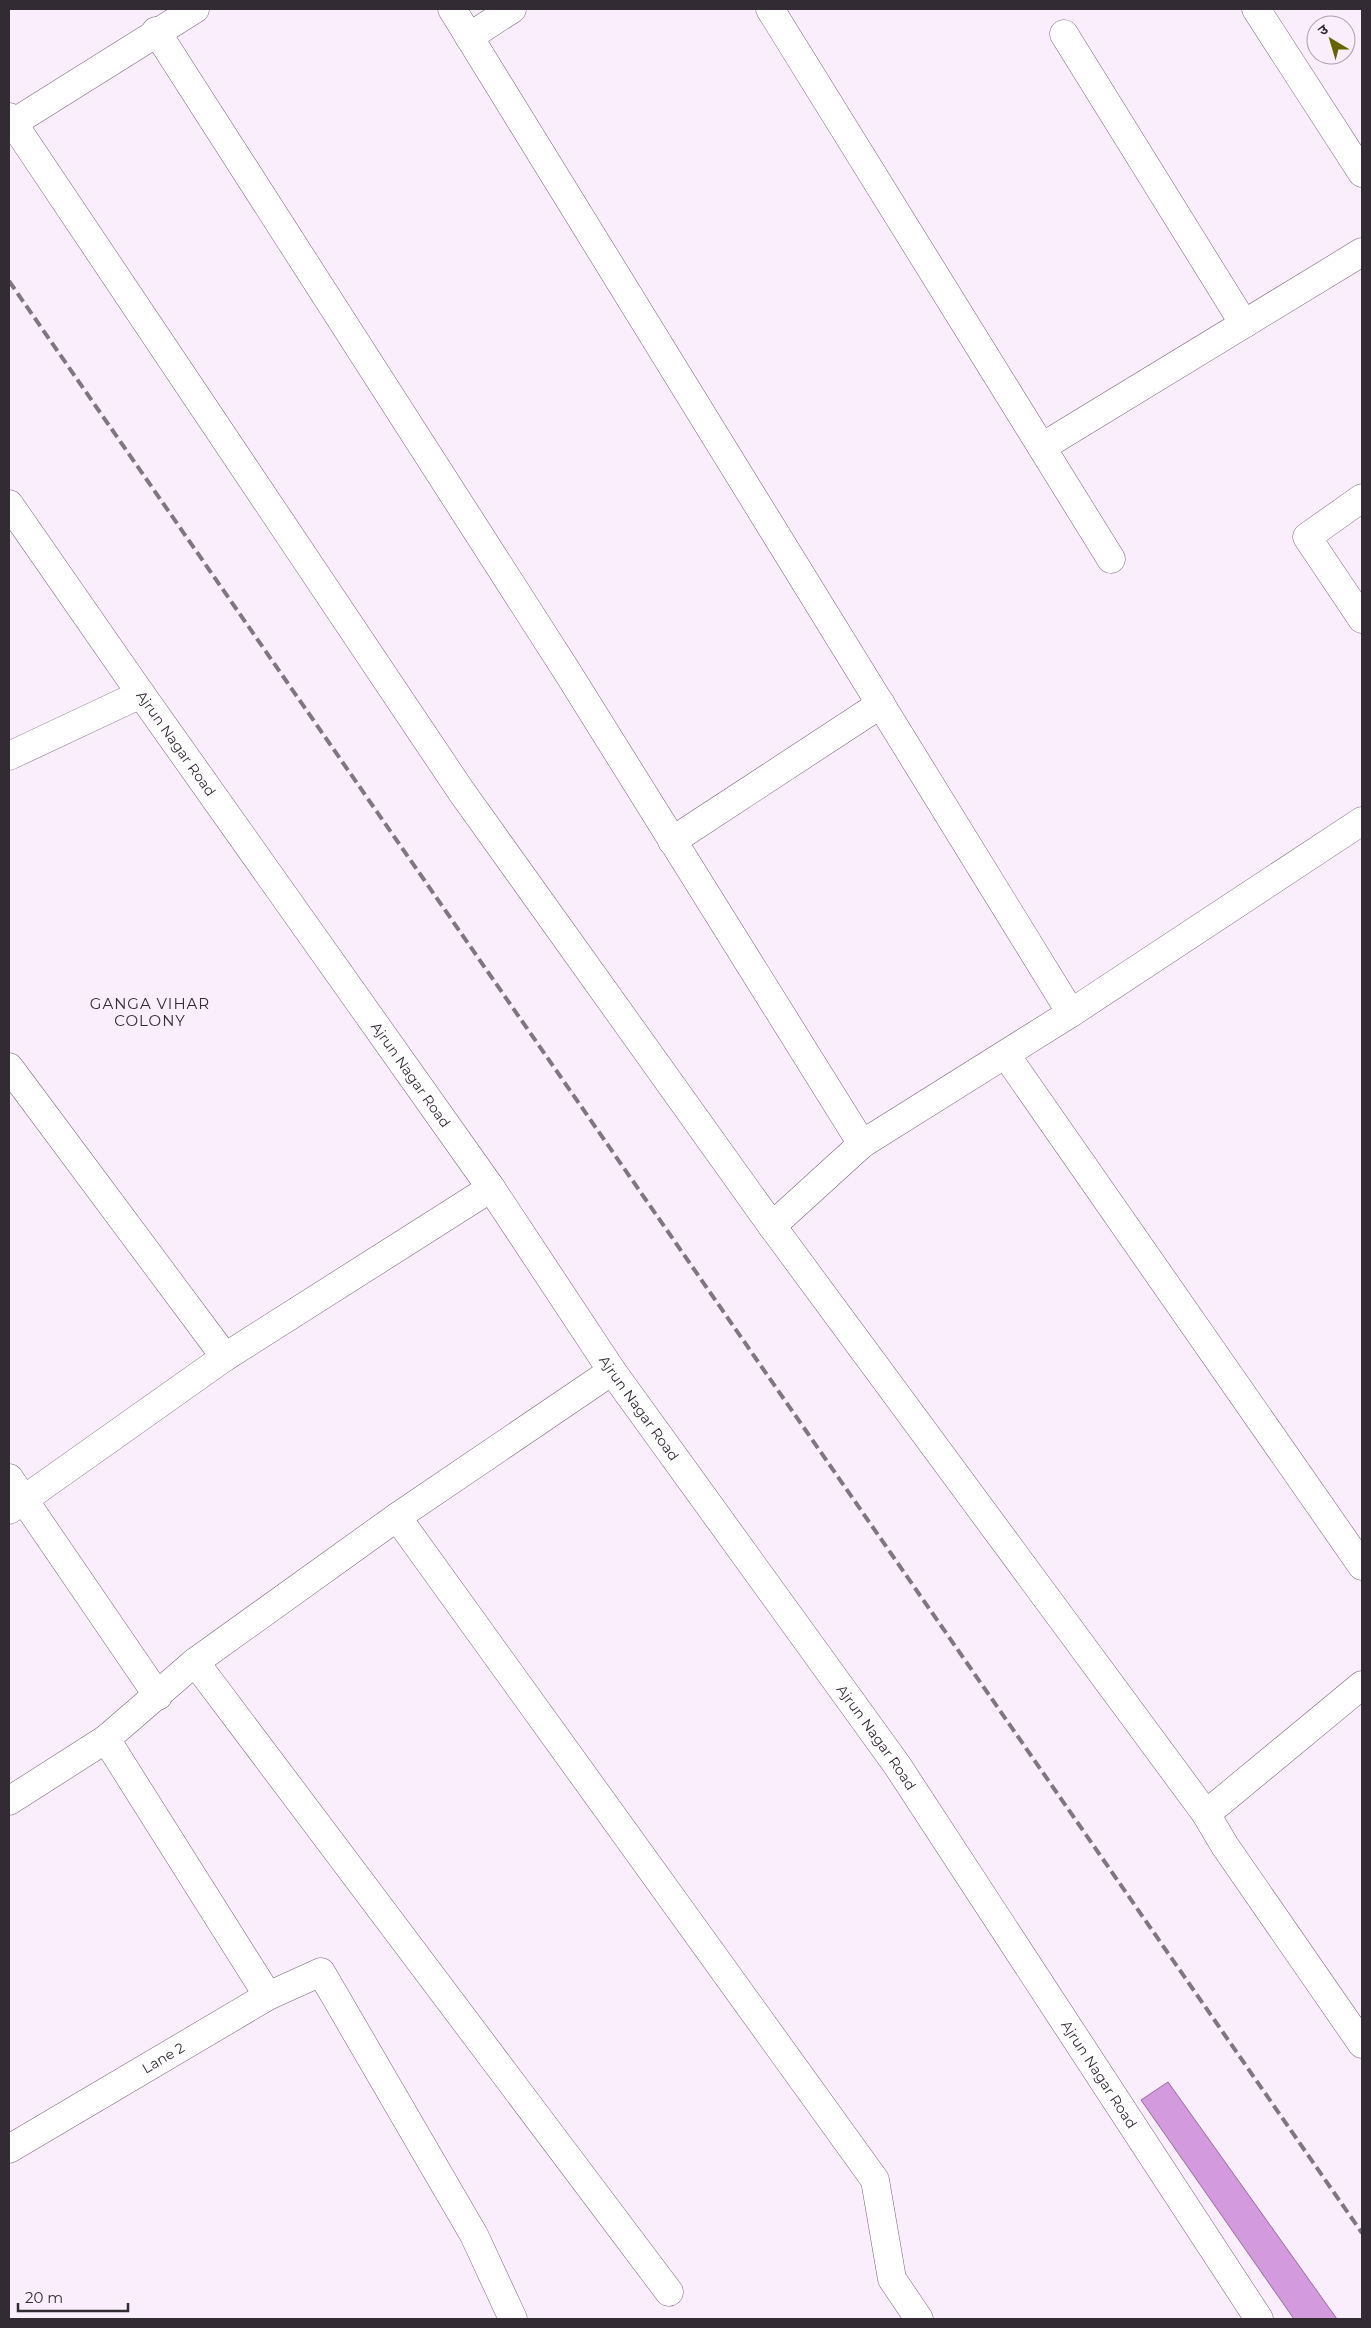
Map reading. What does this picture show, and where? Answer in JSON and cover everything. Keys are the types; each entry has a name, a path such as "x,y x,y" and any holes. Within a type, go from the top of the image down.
{"street":[{"path":"195,9 11,120 462,791 772,1226 1206,1814 1230,1854 1361,2040"},
{"path":"452,9 1072,1013"},
{"path":"469,37 512,9"},
{"path":"770,9 1111,559"},
{"path":"1256,9 1362,173"},
{"path":"156,31 562,664 862,1144"},
{"path":"1064,34 1244,324"},
{"path":"1042,447 1362,252"},
{"path":"1362,498 1308,537 1362,619"},
{"name":"Ajrun Nagar Road","path":"9,504 141,694 491,1188 612,1371 897,1765 1259,2319"},
{"path":"9,756 141,694"},
{"path":"672,841 881,704"},
{"path":"772,1226 862,1144 1072,1013 1362,821"},
{"path":"1006,1055 1362,1566"},
{"path":"9,1067 225,1357"},
{"path":"17,1505 225,1357 491,1188"},
{"path":"9,1801 106,1739 158,1696 195,1662 397,1517 612,1371"},
{"path":"9,1478 17,1505 158,1696"},
{"path":"397,1517 875,2180 892,2279 919,2319"},
{"path":"195,1662 670,2292"},
{"path":"1206,1814 1362,1685"},
{"path":"106,1739 268,1996"},
{"name":"Lane 2","path":"9,2149 268,1996 321,1972 474,2235 513,2319"}],"building":[{"path":"1168,2082 1337,2319 1294,2319 1141,2100"}],"railway":[{"path":"9,281 1362,2233"}],"district":[{"name":"GANGA VIHAR COLONY","path":"150,1012"}]}
